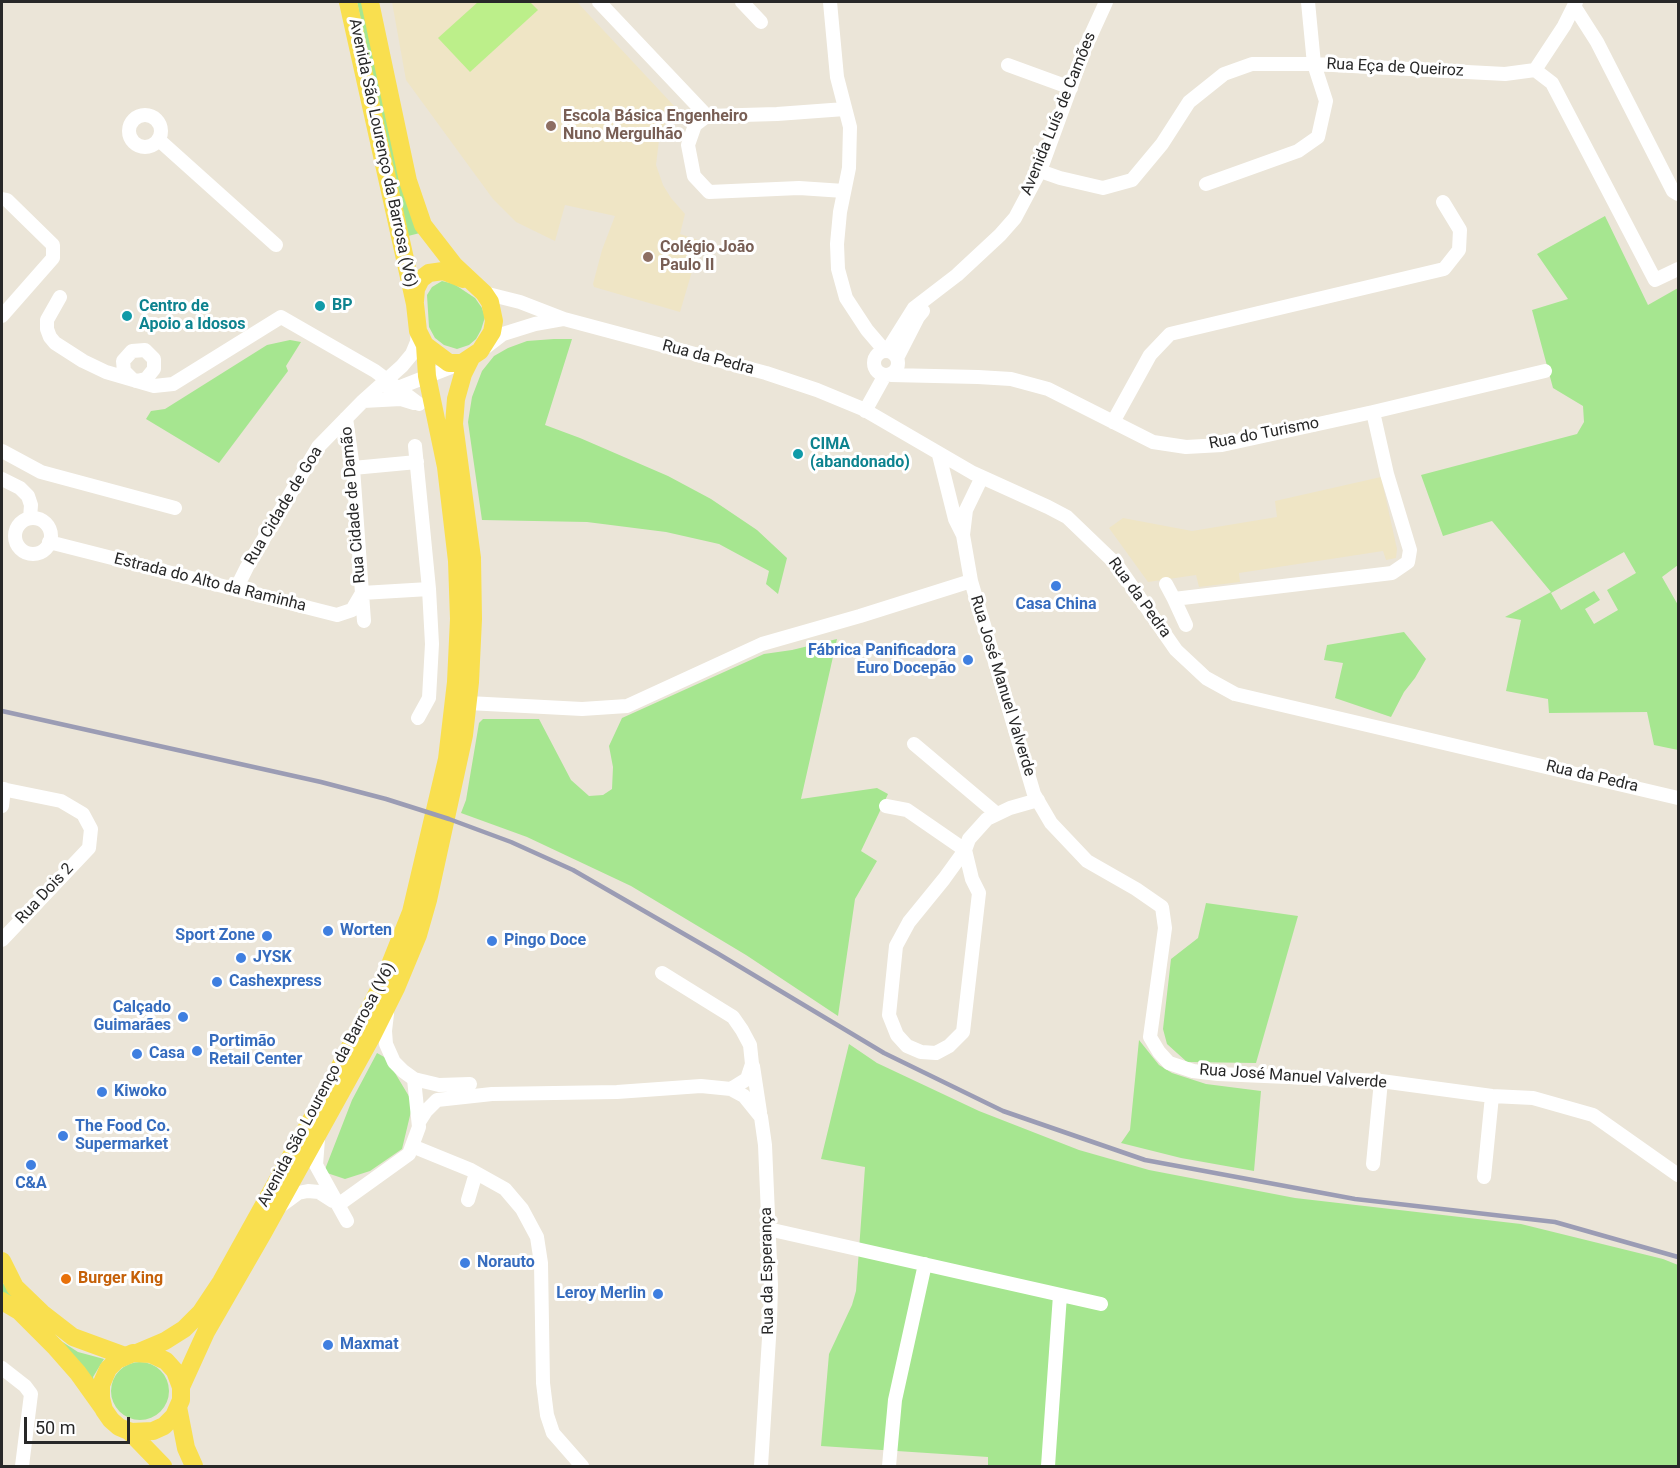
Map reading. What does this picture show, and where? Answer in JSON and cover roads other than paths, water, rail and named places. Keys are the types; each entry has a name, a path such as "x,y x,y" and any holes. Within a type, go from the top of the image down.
{"main road":[{"name":"Avenida São Lourenço da Barrosa (V6)","path":"348,2 415,304 446,467 457,561 459,619 456,682 443,802"},
{"name":"Avenida São Lourenço da Barrosa (V6)","path":"132,1354 165,1341 184,1329 201,1312 227,1272 328,1090 383,982 411,912 464,735 473,620 472,558 454,424 456,399 464,374 471,357 492,332 494,321 490,302 454,265 423,225 408,181 370,2"},
{"name":"Avenida São Lourenço da Barrosa (V6)","path":"415,304 416,289 422,279 436,270 455,274 479,289"},
{"path":"421,338 449,363 471,357"},
{"name":"Avenida São Lourenço da Barrosa (V6)","path":"181,1387 206,1332 319,1134 388,1004 418,935 435,834"},
{"path":"2,1261 15,1287 42,1313 73,1337 132,1354 154,1355 166,1361 175,1371 181,1387 181,1397 168,1423 157,1430 144,1433 129,1431"},
{"path":"2,1301 19,1311 57,1348 116,1424 129,1431 163,1467"},
{"path":"104,1410 100,1394 104,1377 114,1362 132,1354"},
{"path":"178,1407 186,1448 194,1467"}],"street":[{"path":"599,2 707,116"},
{"path":"742,2 762,22"},
{"path":"830,2 837,77 850,127 849,168 837,244 838,269 846,298 867,330 888,356 919,376"},
{"name":"Avenida Luís de Camões","path":"865,411 888,375 896,370 888,356 904,322 914,308 957,274 1000,235 1014,218 1040,171 1085,48 1106,2"},
{"path":"1206,184 1298,151 1318,137 1326,101 1314,64 1308,2"},
{"path":"1575,4 1564,26 1535,70 1552,83 1655,280 1678,269"},
{"path":"1575,4 1597,42 1673,191 1678,194"},
{"name":"Rua Eça de Queiroz","path":"1040,171 1103,188 1132,180 1162,144 1189,102 1224,75 1252,64 1314,64 1505,74 1535,70"},
{"path":"1008,65 1071,88"},
{"path":"844,191 799,188 709,192 694,176 688,146 695,125 707,116 846,109"},
{"path":"159,140 276,245"},
{"path":"2,199 7,200 53,245 52,258 2,316"},
{"path":"1113,422 1150,355 1170,334 1444,269 1459,250 1460,230 1443,202"},
{"name":"Rua da Pedra","path":"479,289 564,319 766,373 817,390 865,411 899,429 939,455 1067,517 1117,565 1176,650 1206,678 1235,694 1678,798"},
{"path":"60,297 47,320 47,329 55,343 83,361 106,372 154,386 164,386 180,381 281,317 375,371 428,411 439,424"},
{"path":"363,401 392,384 427,376 471,357 503,334 535,324 564,319"},
{"path":"392,384 421,338"},
{"path":"888,356 876,370 888,375"},
{"name":"Rua do Turismo","path":"888,375 978,376 1011,380 1048,389 1153,442 1195,447 1222,445 1545,371"},
{"path":"363,401 401,399 419,404"},
{"name":"Rua Cidade de Goa","path":"236,589 318,447 363,401"},
{"path":"1174,599 1392,573 1408,562 1410,550 1387,474 1373,412"},
{"name":"Rua Cidade de Damão","path":"346,418 353,468 363,621"},
{"path":"416,446 432,644 429,698 418,718"},
{"path":"2,451 41,472 175,508"},
{"path":"939,455 955,519 963,535"},
{"path":"353,468 417,462"},
{"path":"963,535 966,510 982,477"},
{"path":"2,478 20,488 28,496 31,505 30,518"},
{"path":"30,518 41,520 50,531 49,542 42,551 35,553 25,552 15,540 16,530 23,521 30,518"},
{"name":"Rua José Manuel Valverde","path":"963,535 971,581 1034,794 1051,823 1086,861 1136,889 1162,908 1165,928 1150,1037 1159,1052 1170,1063 1193,1071 1218,1074 1381,1082 1492,1096 1533,1098 1593,1115 1678,1175"},
{"name":"Estrada do Alto da Raminha","path":"49,542 337,615 352,610 362,593"},
{"path":"468,703 582,710 627,706 762,645 971,581"},
{"path":"1166,584 1186,626"},
{"name":"Rua Cidade de Damão","path":"362,593 429,589"},
{"path":"914,744 997,814"},
{"path":"2,806 3,789"},
{"name":"Rua Dois 2","path":"2,940 89,848 91,829 83,814 62,801 3,789"},
{"path":"886,806 907,810 965,850 972,879 979,893 963,1032 949,1046 936,1053 921,1052 907,1046 897,1035 889,1015 896,946 909,922 965,850 969,839 987,819 1010,808 1038,800"},
{"path":"662,973 733,1017 750,1045 752,1062 747,1079 731,1089"},
{"path":"388,1004 386,1044 394,1062 403,1071 414,1079 439,1085 470,1084"},
{"name":"Rua da Esperança","path":"752,1062 765,1145 770,1322 760,1467"},
{"path":"338,1205 409,1154 419,1127 414,1079"},
{"path":"1373,1164 1381,1082"},
{"path":"419,1122 437,1100 492,1094 617,1092 701,1086 731,1089 744,1096 761,1117"},
{"path":"1484,1177 1492,1096"},
{"path":"319,1134 315,1152 316,1165 347,1221"},
{"path":"412,1146 476,1173 505,1189 522,1209 537,1237 541,1263 543,1383 547,1415 553,1433 582,1467"},
{"path":"468,1200 476,1173"},
{"path":"277,1208 298,1193 308,1191 320,1192 338,1205"},
{"path":"768,1229 1101,1304"},
{"path":"889,1467 895,1400 925,1264"},
{"path":"1048,1467 1060,1294"},
{"path":"2,1368 25,1386 31,1394 23,1465"}],"railway":[{"path":"2,711 321,782 386,799 511,842 573,870 884,1053 1003,1111 1145,1160 1355,1199 1555,1222 1678,1257"}],"place":[{"name":"Escola Básica Engenheiro Nuno Mergulhão","path":"551,126"},
{"name":"Colégio João Paulo II","path":"648,257"},
{"name":"BP","path":"320,306"},
{"name":"Centro de Apoio a Idosos","path":"127,316"},
{"name":"CIMA (abandonado)","path":"798,454"},
{"name":"Casa China","path":"1056,586"},
{"name":"Fábrica Panificadora Euro Docepão","path":"968,660"},
{"name":"Worten","path":"328,931"},
{"name":"Sport Zone","path":"267,936"},
{"name":"Pingo Doce","path":"492,941"},
{"name":"JYSK","path":"241,958"},
{"name":"Cashexpress","path":"217,982"},
{"name":"Calçado Guimarães","path":"183,1017"},
{"name":"Portimão Retail Center","path":"197,1051"},
{"name":"Casa","path":"137,1054"},
{"name":"Kiwoko","path":"102,1092"},
{"name":"The Food Co. Supermarket","path":"63,1136"},
{"name":"C&A","path":"31,1165"},
{"name":"Norauto","path":"465,1263"},
{"name":"Burger King","path":"66,1279"},
{"name":"Leroy Merlin","path":"658,1294"},
{"name":"Maxmat","path":"328,1345"}]}
